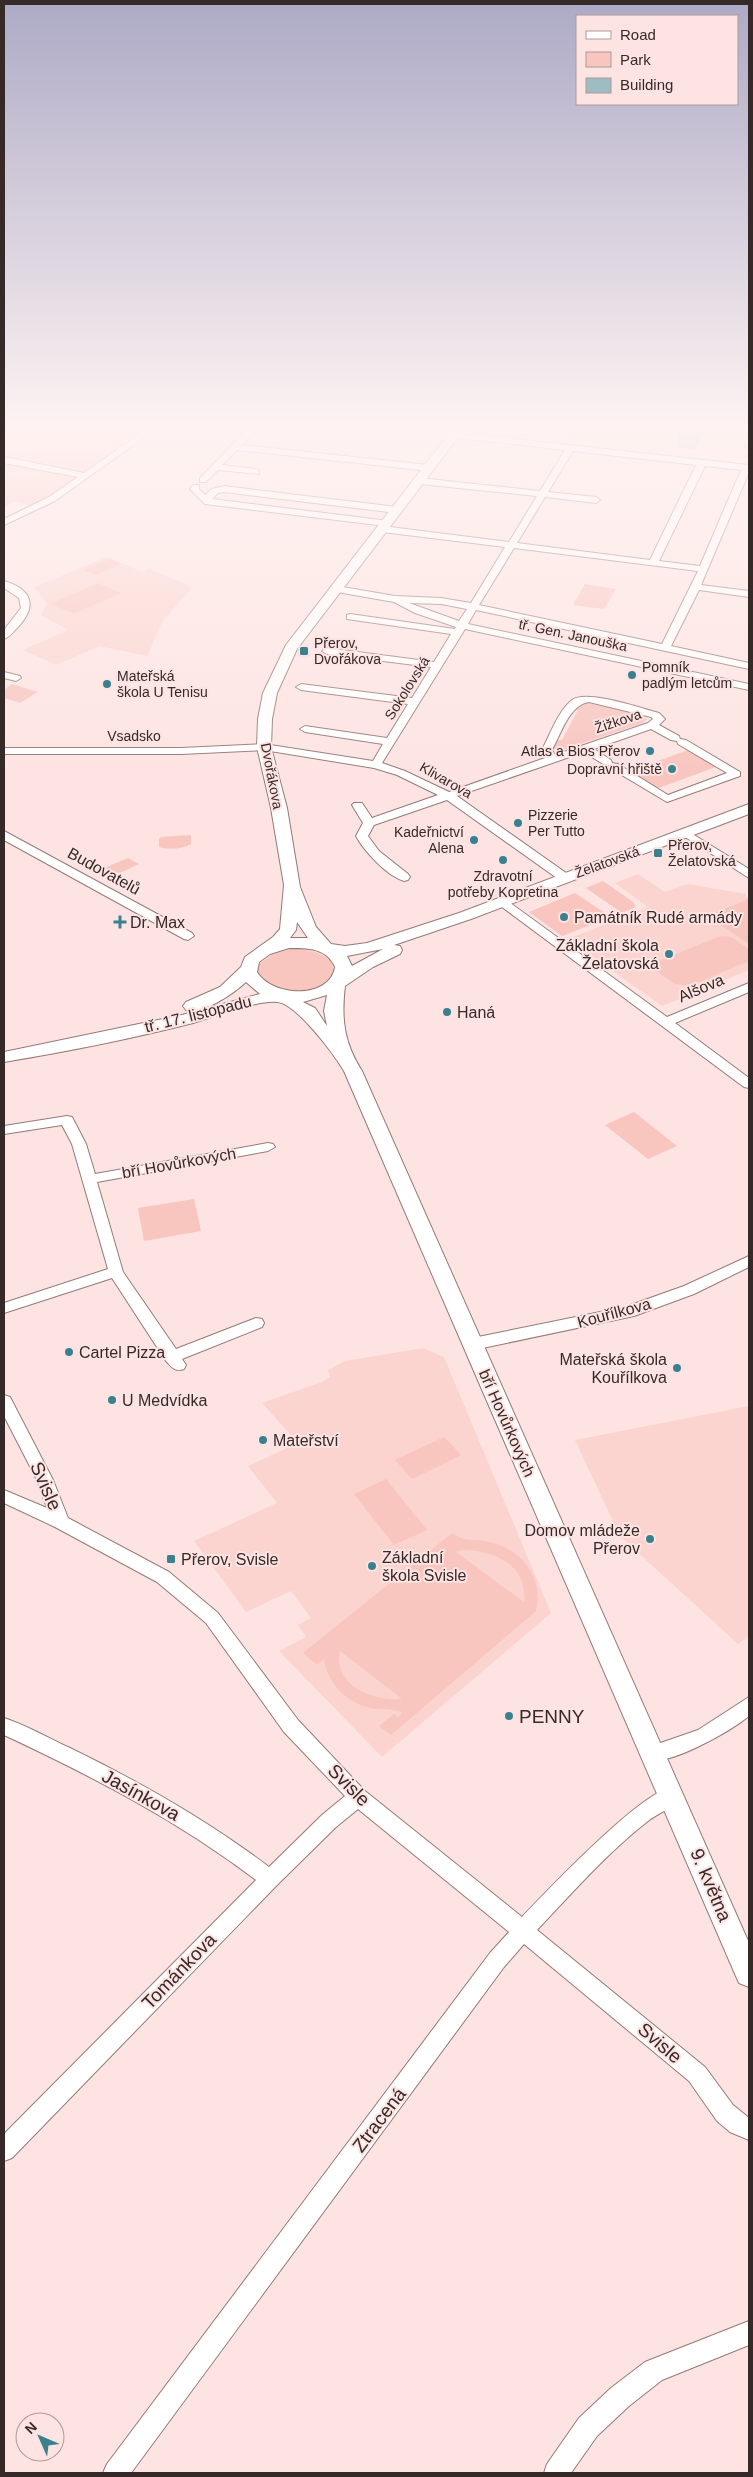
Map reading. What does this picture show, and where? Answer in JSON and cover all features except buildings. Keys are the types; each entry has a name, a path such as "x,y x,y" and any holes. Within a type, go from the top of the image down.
{"main road":[{"name":"Dvořákova","path":"326,948 308,929 292,885 279,808 264,746 265,719 270,694 291,648 368,547"},
{"name":"Želatovská","path":"326,948 345,950 369,948 465,916 749,809"},
{"name":"Dvořákova","path":"263,951 279,941 288,930 292,885"},
{"name":"Želatovská","path":"336,984 374,960 465,916"},
{"path":"298,943 326,948 339,956 344,967 341,978 336,984 312,995 281,996 256,986 248,970 252,960 263,951 279,945 298,943"},
{"name":"tř. 17. listopadu","path":"115,1034 217,996 235,984 248,970"},
{"name":"bří Hovůrkových","path":"336,984 333,1011 341,1052"},
{"name":"bří Hovůrkových","path":"281,996 309,1012 317,1026 341,1052 353,1071 672,1796"},
{"name":"tř. 17. listopadu","path":"4,1057 185,1020 240,1004 281,996"},
{"name":"9. května","path":"672,1796 749,1974"}],"street":[{"name":"Sokolovská","path":"376,765 461,629 509,547"},
{"path":"523,547 703,569"},
{"path":"653,563 661,547"},
{"path":"666,647 696,587 713,547"},
{"path":"4,584 19,591 25,597 28,605 25,614 4,636"},
{"path":"696,587 749,594"},
{"name":"tř. Gen. Janouška","path":"337,588 395,599 441,602 474,607 749,666"},
{"name":"tř. Gen. Janouška","path":"395,599 461,629"},
{"name":"tř. Gen. Janouška","path":"350,617 461,629 749,687"},
{"path":"327,651 437,665"},
{"path":"4,675 16,678"},
{"path":"301,687 415,702"},
{"name":"Žižkova","path":"369,823 551,759 652,726 660,719 655,715 589,699 577,702 568,709 547,750 551,759"},
{"path":"585,748 667,799 736,774 652,726"},
{"path":"305,729 390,742"},
{"name":"Vsadsko","path":"4,751 181,751 264,746"},
{"name":"Klivarova","path":"264,746 376,765 401,772 447,795 565,878"},
{"path":"358,805 369,823 362,836 365,842 371,851 404,877"},
{"path":"686,833 749,874"},
{"name":"Budovatelů","path":"4,835 188,936"},
{"path":"502,901 749,1084"},
{"name":"Alšova","path":"666,1022 749,987"},
{"path":"4,1130 67,1120 79,1144 116,1272 175,1361 256,1323"},
{"name":"bří Hovůrkových","path":"90,1179 268,1147"},
{"name":"Kouřílkova","path":"473,1344 628,1312 689,1290 749,1260"},
{"path":"4,1308 116,1272"},
{"name":"Svisle","path":"4,1401 45,1480 62,1522 163,1577 212,1618 291,1726 358,1797 523,1929 697,2074 725,2113 738,2124 749,2129"},
{"path":"4,1496 62,1522"},
{"path":"653,1754 711,1734 729,1723 749,1705"},
{"name":"Jasínkova","path":"4,1726 98,1770 160,1804 218,1840 270,1878"},
{"name":"Ztracená","path":"116,2473 523,1929 621,1832 645,1811 672,1796"},
{"name":"Tománkova","path":"4,2150 270,1878 329,1820 358,1797"},
{"path":"556,2473 588,2427 620,2397 654,2371 749,2333"}],"shaded area":[{"path":"107,557 142,572 149,569 193,587 163,620 147,656 99,646 56,665 23,650 68,630 41,615 47,603 34,587"},
{"name":"Základní škola Želatovská","path":"638,874 665,892 687,884 746,894 746,897 749,898 749,970 662,1006 568,939 648,907 615,883"},
{"name":"Základní škola Svisle","path":"423,1348 444,1357 551,1613 382,1757 279,1651 306,1637 298,1625 311,1618 291,1591 246,1612 194,1541 277,1503 248,1466 298,1443 262,1403 322,1382 330,1377 328,1370 345,1361"},
{"path":"749,1406 749,1636 738,1644 620,1536 575,1440"}],"green space":[{"path":"110,559 122,564 96,575 84,570"},
{"path":"98,583 121,593 74,614 50,604"},
{"path":"585,584 616,589 604,609 573,605"},
{"path":"12,684 38,692 20,703 4,698 4,690"},
{"path":"584,702 639,714 647,719 643,723 563,750 548,748 553,739 562,740 578,710 569,709"},
{"name":"Dopravní hřiště","path":"688,750 716,767 656,789 628,772"},
{"path":"191,835 191,844 187,846 175,849 159,847 159,839 161,837"},
{"path":"128,858 139,864 120,873 104,868"},
{"path":"603,881 633,902 636,907 622,913 586,888"},
{"path":"575,893 611,917 562,936 529,912"},
{"path":"749,899 749,944 707,916"},
{"path":"726,936 733,938 749,949 749,961 689,986 675,984 655,970 656,962 718,937"},
{"path":"290,949 307,950 323,955 332,962 334,975 321,988 302,992 275,990 257,975 258,965 273,954"},
{"path":"634,1112 677,1146 648,1159 605,1125"},
{"path":"194,1199 201,1231 144,1241 138,1208"},
{"path":"444,1437 461,1455 412,1479 395,1460"},
{"path":"386,1479 427,1530 394,1545 354,1494"},
{"path":"452,1533 466,1539 489,1542 511,1551 528,1567 537,1587 536,1611 391,1735 379,1726 394,1714 398,1717 402,1713 357,1704 341,1693 335,1685 326,1668 324,1659 317,1665 303,1653","holes":["462,1550 485,1553 496,1556 506,1562 520,1578 524,1589 524,1602 456,1552","340,1651 401,1698 401,1699 379,1698 357,1689 342,1673 339,1663"]}],"place":[{"name":"Přerov, Dvořákova","path":"304,651"},
{"name":"Pomník padlým letcům","path":"632,675"},
{"name":"Mateřská škola U Tenisu","path":"107,684"},
{"name":"Atlas a Bios Přerov","path":"650,751"},
{"name":"Dopravní hřiště","path":"672,769"},
{"name":"Pizzerie Per Tutto","path":"518,823"},
{"name":"Kadeřnictví Alena","path":"474,840"},
{"name":"Přerov, Želatovská","path":"658,853"},
{"name":"Zdravotní potřeby Kopretina","path":"503,860"},
{"name":"Památník Rudé armády","path":"564,917"},
{"name":"Dr. Max","path":"120,922"},
{"name":"Základní škola Želatovská","path":"669,954"},
{"name":"Haná","path":"447,1012"},
{"name":"Cartel Pizza","path":"69,1352"},
{"name":"Mateřská škola Kouřílkova","path":"677,1368"},
{"name":"U Medvídka","path":"112,1400"},
{"name":"Mateřství","path":"263,1440"},
{"name":"Domov mládeže Přerov","path":"650,1539"},
{"name":"Přerov, Svisle","path":"171,1559"},
{"name":"Základní škola Svisle","path":"372,1566"},
{"name":"PENNY","path":"509,1716"}]}
